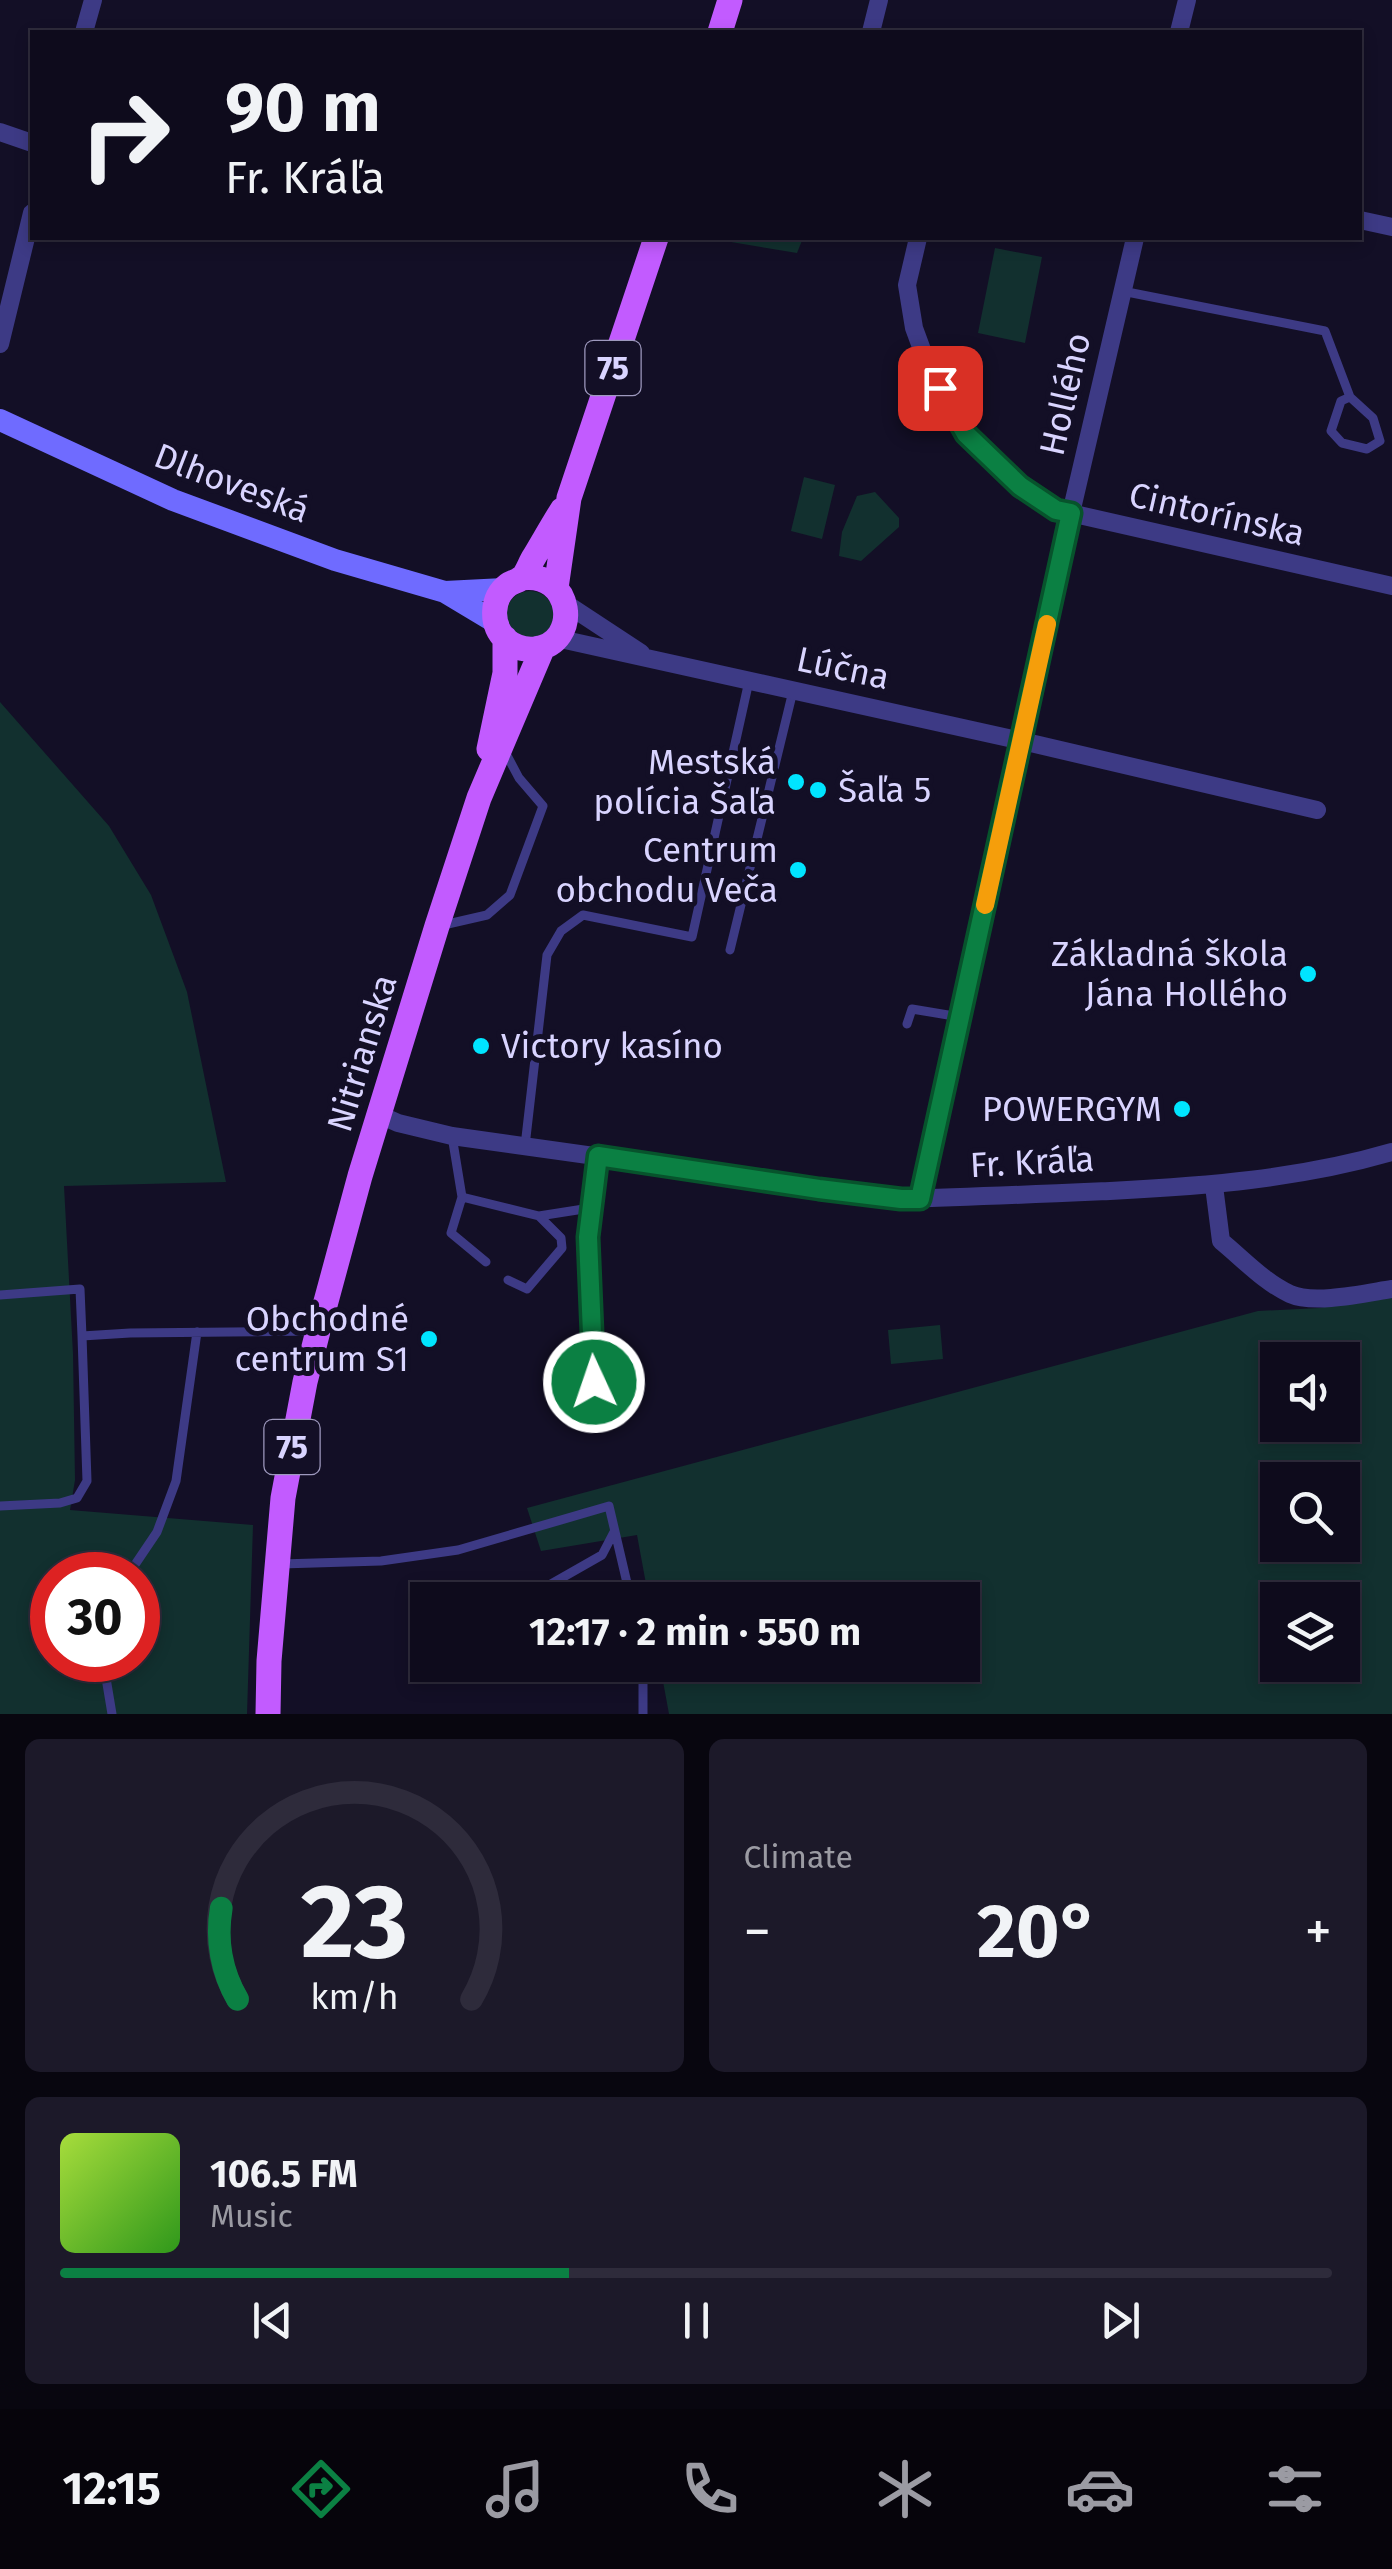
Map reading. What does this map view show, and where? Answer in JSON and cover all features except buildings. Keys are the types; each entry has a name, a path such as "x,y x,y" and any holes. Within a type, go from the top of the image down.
{"main road":[{"path":"721,30 730,0"},
{"name":"Nitrianska","path":"479,798 550,642 564,626 560,596 569,498 655,240"},
{"name":"Dlhoveská","path":"0,420 173,500 335,560 445,592 500,630"},
{"name":"Nitrianska","path":"318,1331 360,1176 479,798 504,673 494,608 569,498"},
{"path":"512,584 544,580 560,596"},
{"name":"Dlhoveská","path":"445,592 512,584"},
{"path":"500,630 522,648 550,642"},
{"name":"75","path":"268,1714 276,1564 290,1461 318,1331"}],"street":[{"path":"85,30 94,0"},
{"path":"872,30 879,0"},
{"path":"1180,30 1186,0"},
{"path":"0,132 30,142"},
{"path":"1362,220 1392,227"},
{"path":"0,344 30,221"},
{"name":"Cintorínska","path":"918,240 908,285 914,328 928,366 966,434 1020,486 1056,510 1392,586"},
{"name":"Hollého","path":"920,1199 1135,240"},
{"name":"Lúčna","path":"560,596 650,658"},
{"name":"Lúčna","path":"550,642 650,658 1022,740"},
{"path":"1022,740 1317,810"},
{"name":"Fr. Kráľa","path":"380,1115 452,1136 901,1199 1214,1186 1346,1166 1392,1152"},
{"path":"594,1382 588,1237 598,1156"},
{"path":"1214,1186 1221,1241 1294,1296 1333,1298 1392,1289"}],"lane":[{"path":"1122,291 1325,331 1350,397 1373,418 1380,440 1367,448 1342,443 1332,431 1341,402 1350,397"},
{"path":"525,1146 547,954 561,931 583,915 692,937 749,681"},
{"path":"730,950 793,690"},
{"path":"437,926 487,915 510,895 543,806 519,778 503,747"},
{"path":"908,1024 912,1009 960,1018"},
{"path":"452,1136 462,1197 451,1233 486,1262"},
{"path":"462,1197 538,1216 592,1208"},
{"path":"508,1280 527,1289 562,1248 562,1238 538,1216"},
{"path":"0,1295 80,1289 87,1482 77,1498 60,1503 0,1506"},
{"path":"82,1336 318,1331"},
{"path":"144,1552 157,1532 176,1482 197,1332"},
{"path":"276,1564 381,1561 458,1550 609,1506 627,1582"},
{"path":"554,1582 602,1555 615,1531"},
{"path":"107,1682 112,1714"},
{"path":"643,1682 643,1714"}],"green space":[{"path":"719,240 802,240 797,253"},
{"path":"995,248 1042,257 1025,343 978,333"},
{"path":"804,477 835,485 822,539 791,531"},
{"path":"875,492 899,518 899,527 861,561 839,556 842,532 857,496"},
{"path":"530,591 547,598 554,615 547,632 530,639 513,632 506,615 513,598"},
{"path":"0,702 109,826 151,895 187,992 226,1182 64,1186 73,1354 75,1480 70,1510 253,1525 247,1714 0,1714"},
{"path":"1392,1295 1392,1714 669,1714 663,1682 980,1682 980,1582 646,1582 637,1535 541,1551 527,1508 1258,1311 1319,1308"},
{"path":"940,1325 943,1359 891,1364 888,1330"}],"slow traffic":[{"path":"985,905 1047,624"}],"place":[{"name":"Mestská polícia Šaľa","path":"796,782"},
{"name":"Šaľa 5","path":"818,790"},
{"name":"Centrum obchodu Veča","path":"798,870"},
{"name":"Základná škola Jána Hollého","path":"1308,974"},
{"name":"Victory kasíno","path":"481,1046"},
{"name":"POWERGYM","path":"1182,1109"},
{"name":"Obchodné centrum S1","path":"429,1339"}],"route":[{"path":"594,1382 588,1237 598,1156 819,1189 920,1199 1071,513 1056,510 1020,486 966,434 940,388"}]}
